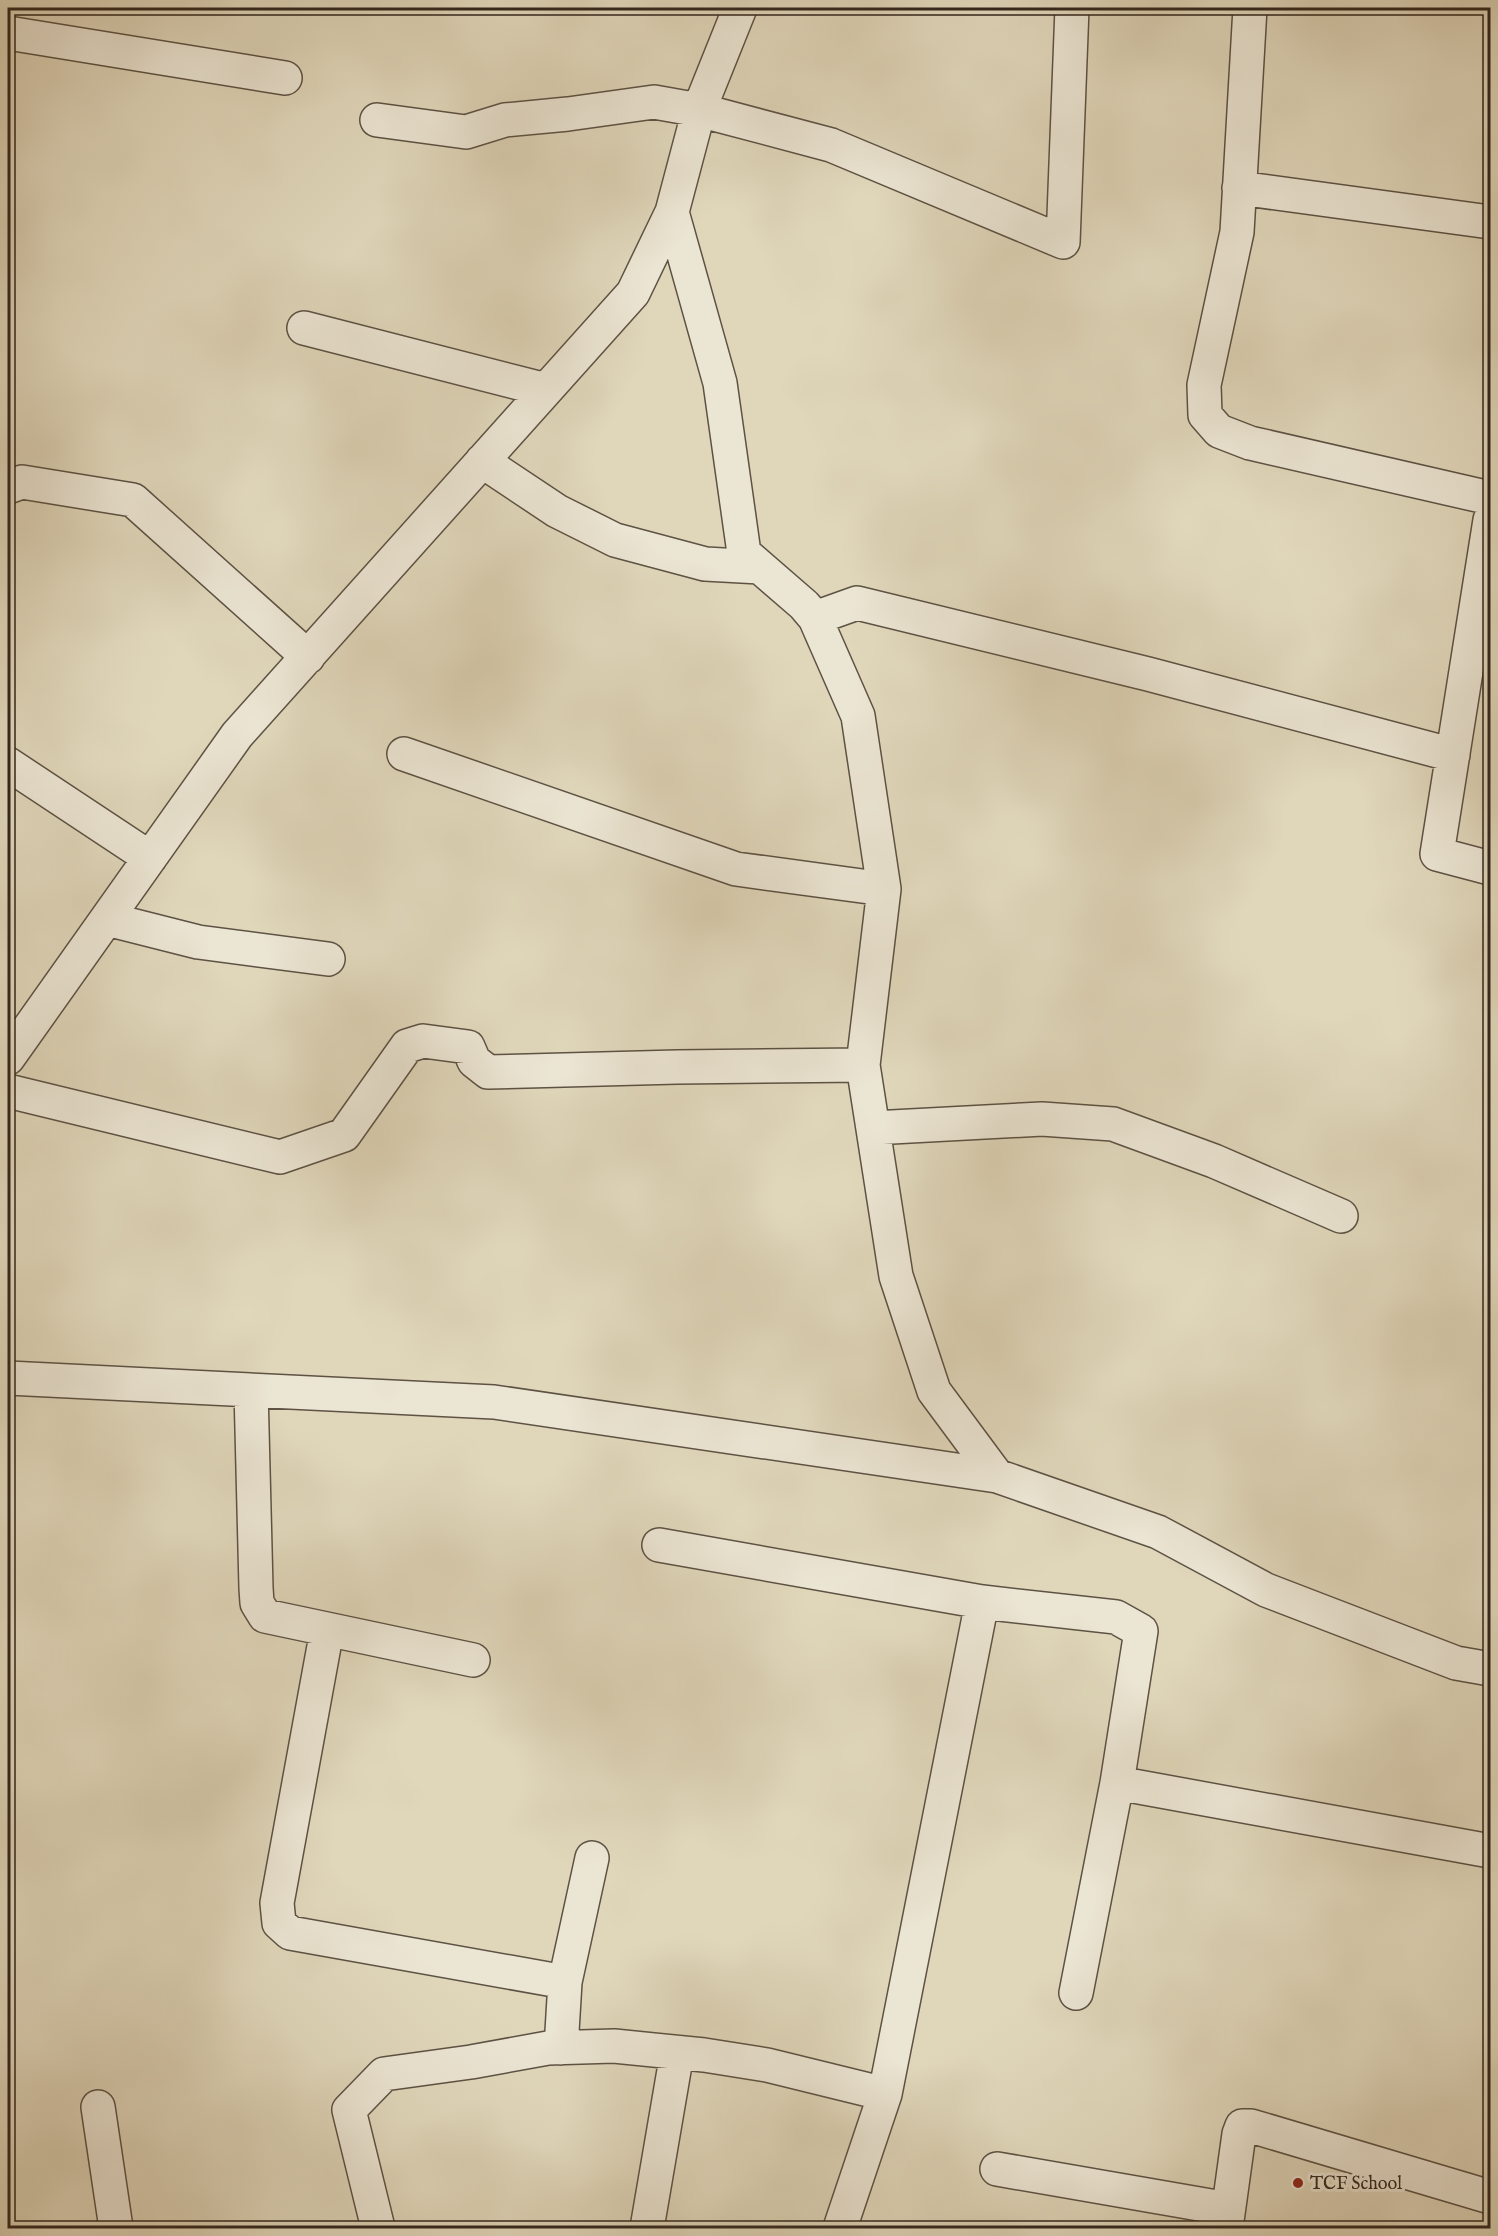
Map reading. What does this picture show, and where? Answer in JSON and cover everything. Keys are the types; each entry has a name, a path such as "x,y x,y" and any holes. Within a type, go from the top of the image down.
{"street":[{"path":"8,1058 237,735 633,293 672,212 699,110 740,8"},
{"path":"377,120 466,132 505,120 654,102 699,110 831,145 1062,242 1072,8"},
{"path":"1250,8 1237,232 1204,385 1205,416 1218,430 1250,443 1491,498"},
{"path":"8,33 285,78"},
{"path":"1239,188 1491,222"},
{"path":"672,212 720,382 744,553 804,605 814,618 858,716 884,889 863,1065 896,1276 934,1391 998,1476"},
{"path":"304,328 546,390"},
{"path":"482,461 557,511 615,540 705,564 760,567"},
{"path":"8,487 22,482 133,500 308,657"},
{"path":"1491,520 1437,854 1491,868"},
{"path":"814,618 857,603 1148,674 1453,755"},
{"path":"404,754 736,869 884,889"},
{"path":"8,764 150,858"},
{"path":"106,919 198,942 328,959"},
{"path":"8,1091 280,1157 344,1134 407,1046 423,1041 468,1047 474,1061 488,1072 863,1065"},
{"path":"873,1128 1042,1119 1113,1124 1214,1161 1341,1216"},
{"path":"8,1378 494,1402 998,1476 1158,1532 1266,1590 1456,1663 1491,1669"},
{"path":"251,1390 257,1603 265,1616 473,1660"},
{"path":"659,1545 982,1602 1116,1617 1141,1631 1117,1783 1076,1993"},
{"path":"840,2229 885,2094 982,1602"},
{"path":"327,1630 277,1904 279,1923 290,1933 565,1982"},
{"path":"1117,1783 1491,1851"},
{"path":"561,2048 565,1982 592,1858"},
{"path":"378,2229 349,2110 384,2074 561,2048 614,2046 767,2065 885,2094"},
{"path":"646,2229 677,2053"},
{"path":"98,2107 116,2229"},
{"path":"997,2169 1227,2219 1239,2134 1242,2126 1251,2126 1491,2198"}],"place":[{"name":"TCF School","path":"1298,2183"}]}
